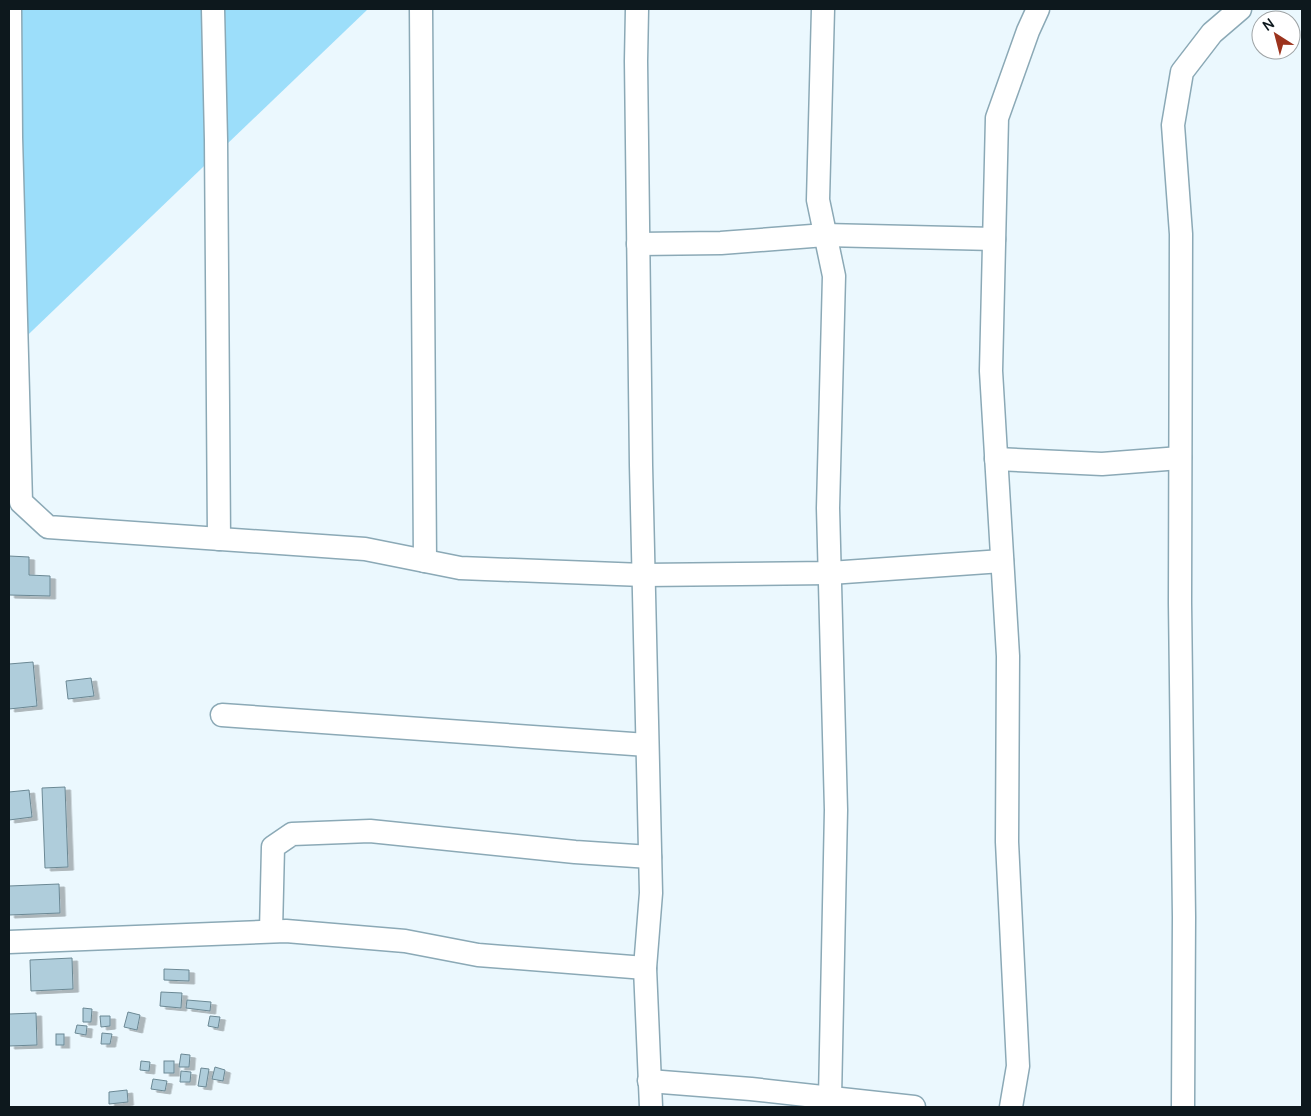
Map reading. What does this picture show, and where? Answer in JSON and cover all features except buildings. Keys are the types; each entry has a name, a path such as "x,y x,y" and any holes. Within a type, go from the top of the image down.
{"street":[{"path":"10,9 11,137 21,502 48,527 366,549 460,568 643,575 830,573 1002,561"},
{"path":"213,9 219,539"},
{"path":"421,9 425,561"},
{"path":"637,9 643,575 651,893 645,968 651,1107"},
{"path":"823,9 818,200 834,276 828,508 836,810 830,1098"},
{"path":"1011,1107 1018,1066 1007,842 1008,656 991,371 994,239 997,118 1028,31 1038,9"},
{"path":"1183,1107 1184,917 1180,603 1181,234 1173,125 1182,72 1212,33 1240,9"},
{"path":"638,244 721,242 825,235 994,239"},
{"path":"996,459 1102,464 1180,458"},
{"path":"222,715 647,745"},
{"path":"271,931 273,847 292,834 370,831 574,852 650,857"},
{"path":"9,942 271,931 405,941 478,955 645,968"},
{"path":"649,1081 914,1107"}],"shaded area":[{"path":"9,9 368,9 9,353"}]}
